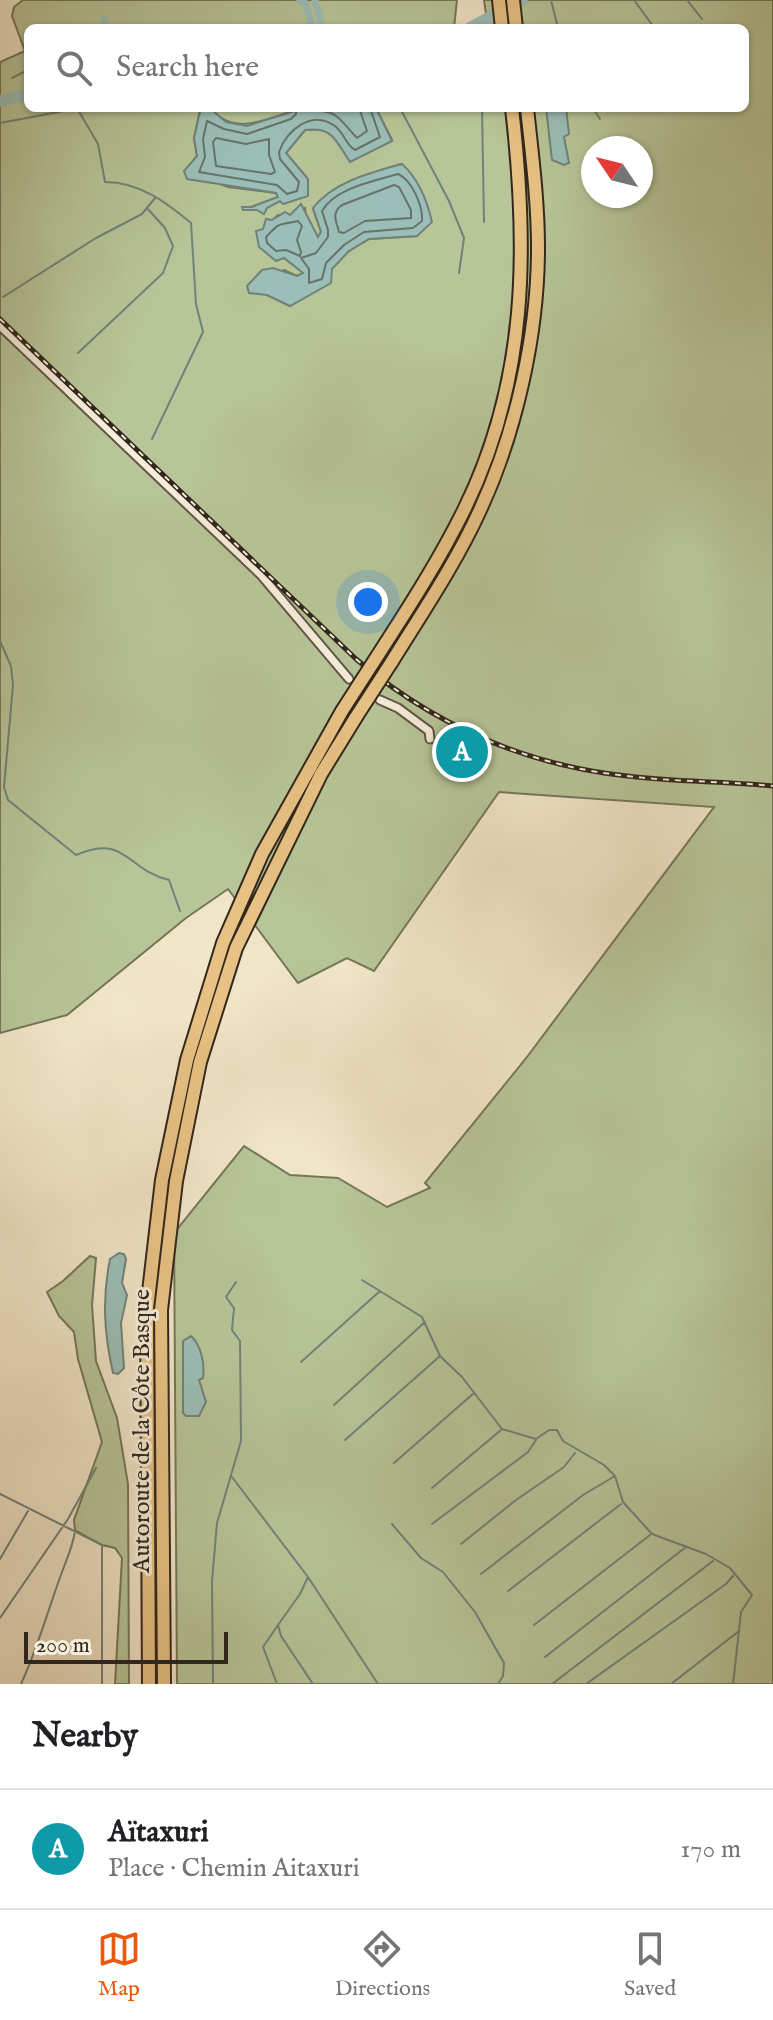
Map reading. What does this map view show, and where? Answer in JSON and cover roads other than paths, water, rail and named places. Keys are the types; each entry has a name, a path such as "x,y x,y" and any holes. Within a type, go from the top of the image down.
{"highway":[{"path":"499,1 501,24"},
{"name":"Autoroute de la Côte Basque","path":"149,1684 147,1309 160,1192 187,1060 223,943 262,854 304,775 426,581 486,459 508,382 523,261 521,195 512,112"},
{"name":"Autoroute de la Côte Basque","path":"164,1684 161,1310 176,1181 200,1062 236,948 276,862 321,774 446,574 480,511 499,464 525,370 537,270 536,198 527,112"}],"street":[{"path":"0,326 261,575 349,679"},
{"path":"380,700 398,708 429,731 430,739"}],"water":[{"path":"200,112 215,112 226,122 247,126 291,112 378,112 392,141 350,162 328,133 305,130 286,153 308,179 308,196 283,204 280,201 267,208 264,214 257,210 243,210 242,207 252,207 278,197 276,193 187,179 184,171 197,156 194,138"},
{"path":"546,112 566,112 569,134 564,137 569,163 564,165 552,160"},
{"path":"402,164 422,190 432,222 417,236 369,239 349,251 332,269 331,283 290,306 267,295 249,293 247,286 262,270 273,268 297,276 303,273 284,258 276,261 259,247 256,231 263,229 266,219 272,220 285,212 290,215 301,204 318,237 321,232 313,208 321,199 353,180"},
{"path":"119,1253 124,1254 126,1259 122,1283 127,1295 121,1323 124,1368 118,1374 113,1373 110,1358 105,1302 110,1259"},
{"path":"191,1336 200,1350 203,1367 203,1378 199,1380 206,1402 199,1416 183,1413 183,1341"}],"waterway":[{"path":"300,0 305,3 312,24"},
{"path":"315,0 321,24"},
{"path":"477,24 522,0"},
{"path":"551,0 557,24"},
{"path":"634,0 652,24"},
{"path":"687,0 702,19"},
{"path":"104,19 106,24"},
{"path":"12,78 24,72"},
{"path":"0,101 24,95"},
{"path":"0,123 58,112"},
{"path":"79,112 98,144 105,182 141,189 191,223 196,304 203,332 152,439"},
{"path":"402,112 449,201 464,238 459,273"},
{"path":"482,112 484,222"},
{"path":"596,112 600,119"},
{"path":"3,297 96,238 142,214 155,198"},
{"path":"78,353 163,273 173,246 165,228 147,208"},
{"path":"0,641 11,666 13,685 4,787 8,800 76,855 106,848 169,880 180,911"},
{"path":"362,1280 422,1317 440,1356 462,1377 502,1429 536,1439 549,1430 557,1430 563,1441 604,1465 615,1476 623,1502 652,1534 706,1554 730,1568 752,1595 741,1612 733,1684"},
{"path":"213,1684 212,1581 217,1523 241,1441 240,1341 232,1330 234,1308 226,1297 236,1282"},
{"path":"301,1362 380,1291"},
{"path":"334,1405 425,1322"},
{"path":"345,1440 440,1356"},
{"path":"394,1463 474,1393"},
{"path":"432,1488 501,1430"},
{"path":"432,1524 528,1452 536,1440"},
{"path":"461,1544 564,1467 575,1453"},
{"path":"0,1618 68,1519 96,1468"},
{"path":"481,1574 583,1495 615,1476"},
{"path":"232,1477 308,1577 378,1684"},
{"path":"0,1494 102,1545 102,1684"},
{"path":"508,1591 621,1504"},
{"path":"0,1559 28,1511"},
{"path":"392,1524 421,1558 443,1572 475,1612 504,1663 503,1676 498,1684"},
{"path":"21,1684 75,1531"},
{"path":"534,1625 650,1535"},
{"path":"545,1657 686,1547"},
{"path":"552,1684 713,1561"},
{"path":"586,1684 733,1576"},
{"path":"308,1577 278,1625 281,1636 313,1684"},
{"path":"277,1684 263,1647 278,1625"},
{"path":"671,1684 739,1631"}],"railway":[{"path":"0,319 356,659 417,704 482,738 517,752 589,771 645,778 773,786"}],"place":[{"name":"Aïtaxuri","path":"462,752"}]}
